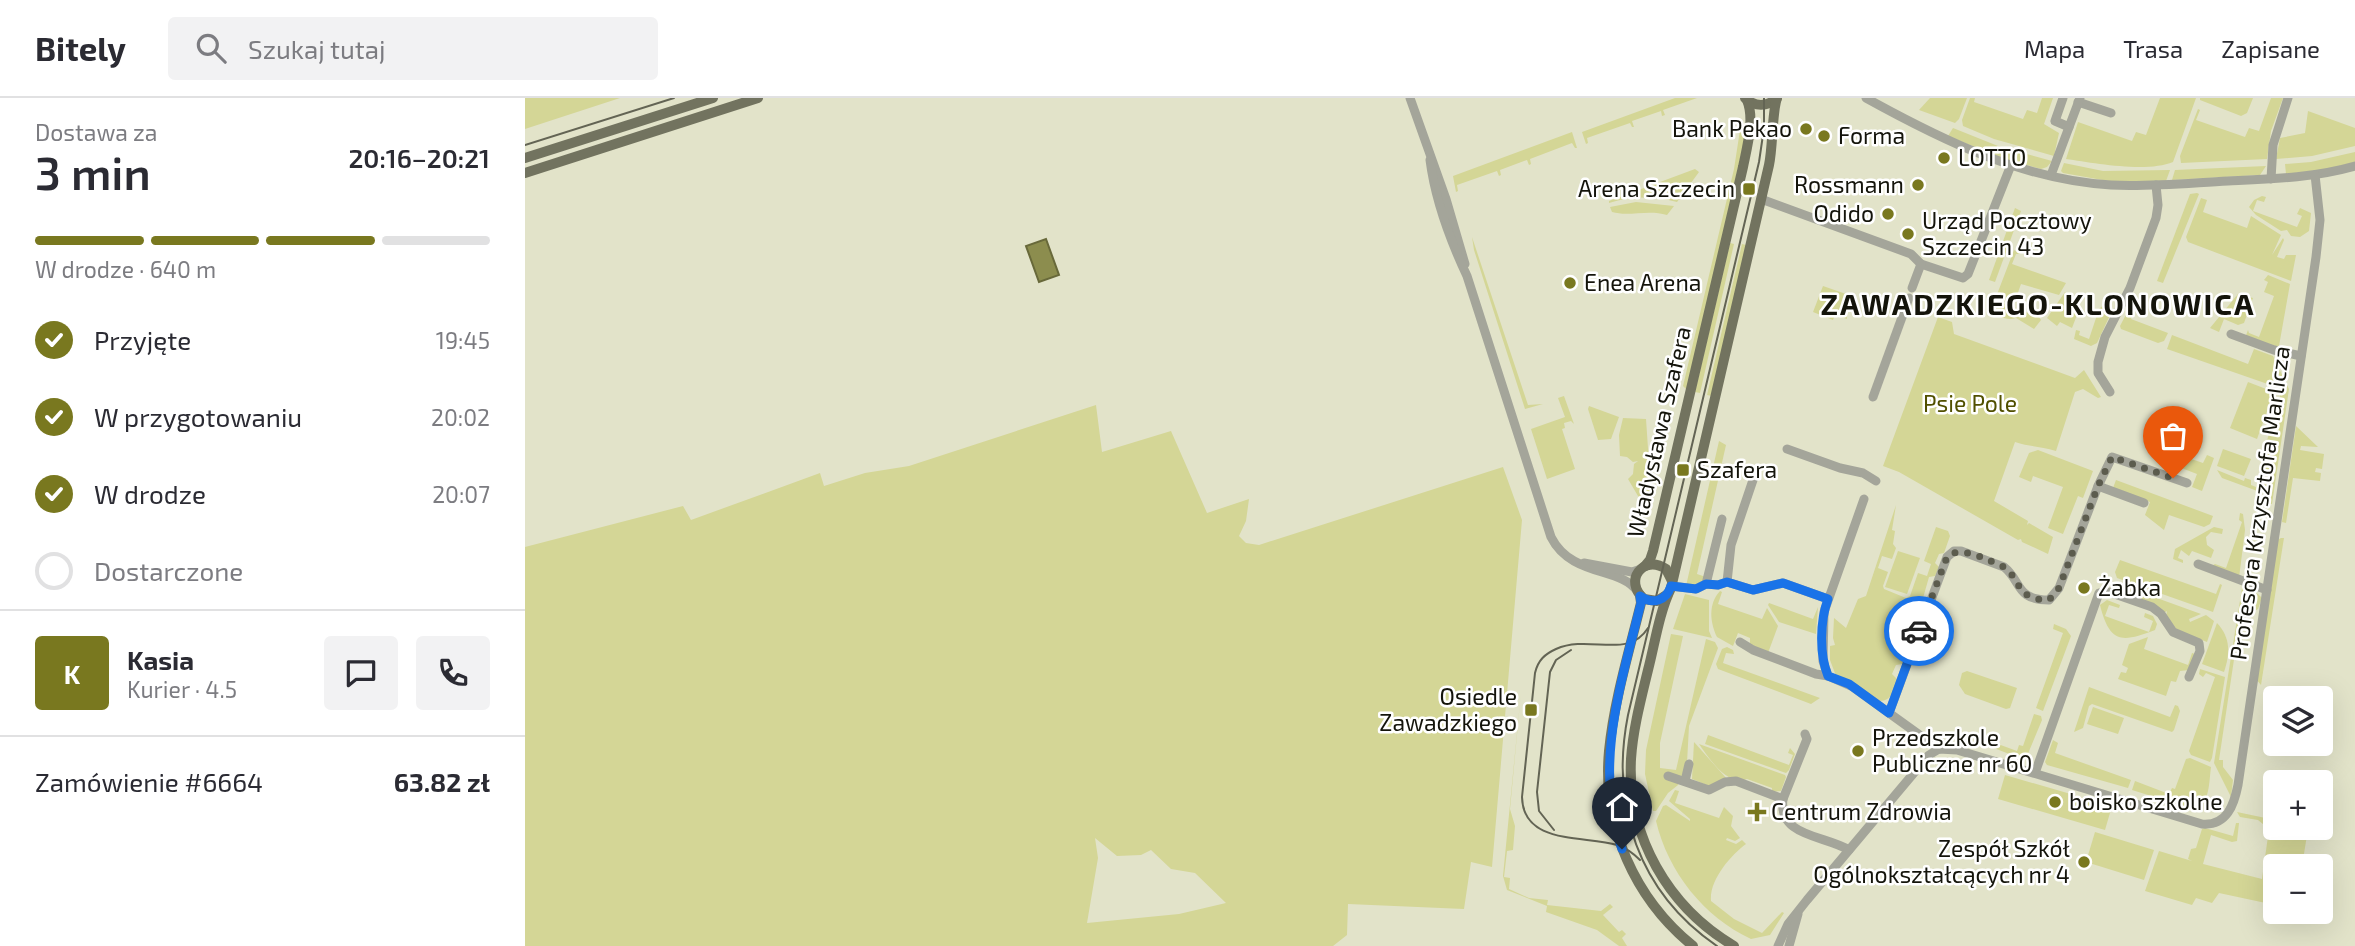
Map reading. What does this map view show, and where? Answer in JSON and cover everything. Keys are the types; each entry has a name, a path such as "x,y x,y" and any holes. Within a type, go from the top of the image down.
{"main road":[{"path":"525,158 713,98"},
{"path":"525,173 758,98"},
{"path":"1746,99 1763,105 1777,98"},
{"name":"Władysława Szafera","path":"1734,946 1696,919 1669,889 1647,850 1634,808 1631,776 1633,737 1773,146 1777,98"},
{"name":"Władysława Szafera","path":"1643,567 1650,561 1653,551 1743,167 1750,110 1746,99"},
{"path":"1638,593 1646,600 1655,601 1670,588 1670,575 1664,567 1654,564 1643,567 1635,580 1638,593 1641,603 1610,742 1608,771 1611,804 1621,844 1637,881 1666,921 1693,946"}],"street":[{"path":"1410,98 1463,252 1467,276 1549,533 1561,552 1576,562 1629,582 1638,593"},
{"path":"1866,98 1959,146 2011,165 2098,184 2156,185 2271,179 2315,175 2355,166"},
{"path":"2063,98 2055,121 2069,127"},
{"path":"2271,179 2273,145 2288,98"},
{"path":"2051,175 2079,100 2111,113"},
{"path":"585,139 593,151"},
{"path":"1761,199 1911,254 1921,264 1958,278 1966,277 2011,165"},
{"name":"Profesora Krzysztofa Marlicza","path":"2035,774 2202,824 2210,824 2227,815 2235,802 2319,230 2315,175"},
{"path":"2110,392 2098,373 2098,362 2105,337 2130,288 2156,218 2156,185"},
{"path":"1912,288 1921,264"},
{"path":"1873,397 1909,298"},
{"path":"2231,334 2280,352 2301,356"},
{"path":"1787,449 1840,468 1863,473 1872,483"},
{"path":"1889,713 1947,557 1954,551 1961,551 2004,567 2026,594 2043,600 2051,598 2059,588 2098,486 2112,457 2187,483"},
{"path":"1727,582 1731,545 1753,480"},
{"path":"2098,486 2144,503"},
{"path":"1828,676 1824,666 1823,612 1864,499"},
{"path":"1706,584 1722,519"},
{"path":"1576,562 1632,572 1643,567"},
{"path":"2198,564 2267,590"},
{"path":"1670,588 1696,589 1706,584 1718,585 1727,582 1753,590 1783,583 1828,599"},
{"path":"1740,642 1753,650 1849,684 1939,749 1957,750 2035,774 2098,596 2105,591 2152,607 2161,614 2173,632 2199,643 2200,651 2189,677"},
{"path":"1805,734 1807,739 1783,799 1782,810 1792,827 1849,850"},
{"path":"1778,946 1786,927 1799,911 1929,755 1939,749"},
{"path":"1685,781 1689,764"},
{"path":"1668,776 1712,790 1725,782 1736,781 1783,799"},
{"path":"1789,946 1799,911"}],"green space":[{"path":"525,98 620,98 525,129"},
{"path":"1675,98 1697,98 1663,110 1665,115 1662,116 1661,111 1632,121 1634,127 1630,123 1587,138 1586,144 1582,132"},
{"path":"1930,98 1967,98 1955,123 1919,110"},
{"path":"1970,98 1975,98 1974,102 2023,119 2027,110 2037,113 2042,98 2053,98 2044,124 2059,133 2054,156 1994,139 1963,126 1962,120"},
{"path":"2160,98 2196,98 2173,162 2135,167 2066,159 2078,122 2132,141 2136,132 2146,135"},
{"path":"2200,98 2253,98 2247,113 2241,116"},
{"path":"2271,98 2283,98 2271,131 2267,159 2181,163 2180,156 2198,109 2200,110 2196,120 2245,137 2249,128 2259,131"},
{"path":"2308,111 2355,128 2355,146 2312,156 2276,159 2280,138 2305,133"},
{"path":"1953,128 1998,146 2052,161 2041,169 2002,158 1948,136"},
{"path":"1740,130 1745,131 1745,137 1687,390 1683,386 1734,169"},
{"path":"1572,132 1577,148 1572,143 1530,159 1529,165 1527,160 1500,170 1499,176 1497,171 1457,185 1456,192 1453,176"},
{"path":"2355,152 2355,162 2329,169 2286,174 2285,164 2311,162"},
{"path":"2064,163 2103,171 2170,170 2166,181 2108,181 2063,173 2061,171"},
{"path":"2266,166 2260,175 2172,180 2175,170"},
{"path":"1695,169 1699,172 1677,202 1643,198 1609,203 1609,201"},
{"path":"2190,194 2199,194 2163,283 2157,281"},
{"path":"2266,197 2264,202 2257,200 2253,211 2297,227 2302,216 2297,214 2300,208 2311,213 2309,231 2300,237 2291,236 2287,230 2281,231 2256,215 2249,207 2254,200"},
{"path":"2201,198 2207,200 2203,212 2247,228 2251,216 2281,235 2272,255 2283,238 2277,257 2284,259 2286,255 2296,255 2291,281 2188,242 2186,237"},
{"path":"1636,202 1674,206 1667,215 1625,214 1612,212 1610,207"},
{"path":"2015,208 2021,211 1995,282 1989,280"},
{"path":"1472,237 1528,405 1543,404 1525,409"},
{"path":"1730,243 1734,244 1700,393 1695,392"},
{"path":"1742,244 1746,245 1712,396 1707,395"},
{"path":"2014,250 2021,254 2016,254 2012,264 2066,283 2059,295 2021,284 2014,304 1996,297"},
{"path":"2268,275 2290,284 2279,346 2275,348 2245,338 2248,330 2259,337 2274,296 2264,292 2268,282 2264,280"},
{"path":"1823,286 1846,294 1847,319 1835,315 1833,320 1813,312"},
{"path":"2065,292 2080,307 2072,328 2060,322 2057,326 2047,318"},
{"path":"2238,294 2253,298 2244,323 2238,325 2224,319 2219,332 2210,328"},
{"path":"1995,300 2041,320 2034,329 2016,318 2003,318 1993,309"},
{"path":"2107,302 2111,313 2097,343 2091,346 2074,339 2076,330 2080,331 2079,335 2089,339 2099,309"},
{"path":"2132,303 2136,304 2131,319 2168,333 2164,341 2158,343 2121,329"},
{"name":"Psie Pole","path":"1938,317 1952,322 1954,334 2075,378 2084,370 2101,397 2098,398 2083,389 2075,392 2056,451 2015,442 1994,501 2028,521 2027,525 2029,523 2053,537 2048,554 2022,542 2021,539 2018,540 1899,472 1883,466"},
{"path":"2172,335 2248,364 2254,349 2273,356 2289,389 2272,504 2271,496 2222,478 2217,470 2244,481 2245,478 2251,480 2251,485 2256,487 2258,482 2269,486 2271,479 2263,470 2261,461 2282,389 2167,349"},
{"path":"2248,382 2274,392 2257,439 2230,428"},
{"path":"1564,396 1574,424 1571,421 1564,423 1565,428 1562,429 1575,469 1547,479 1531,429 1565,417 1558,398"},
{"path":"1096,405 1102,452 1171,431 1207,513 1249,499 1246,521 1239,536 1246,543 1259,545 1503,467 1522,520 1492,867 1471,862 1464,909 1348,904 1347,935 1333,946 525,946 525,547 683,506 691,520 820,473 824,486 865,473 909,466","holes":["1095,838 1117,856 1141,855 1151,850 1171,869 1195,873 1226,903 1179,914 1087,923 1098,858"]},
{"path":"1589,406 1619,417 1611,439 1598,440"},
{"path":"1623,418 1646,419 1651,492 1648,503 1638,496 1628,479 1638,461 1633,462 1620,456 1619,435"},
{"path":"2296,426 2318,447 2301,446 2300,450 2324,454 2322,469 2316,468 2315,472 2321,473 2320,481 2293,478 2286,523 2282,522"},
{"path":"2152,435 2171,441 2168,451 2203,463 2207,455 2214,458 2202,491 2192,487 2197,474 2171,464 2168,471 2165,470 2164,457 2150,450"},
{"path":"1719,441 1726,445 1697,574 1706,577 1702,585 1686,586"},
{"path":"2223,449 2251,459 2244,476 2217,466"},
{"path":"2038,450 2093,471 2083,498 2078,496 2063,534 2048,528 2063,487 2033,476 2031,482 2019,477 2029,453"},
{"path":"2116,480 2213,516 2210,524 2204,527 2169,515 2164,530 2145,515 2150,502 2113,488"},
{"path":"1896,505 1892,530 1895,531 1893,544 1896,548 1892,559 1882,556 1878,568 1888,572 1884,589 1906,598 1910,596 1918,573 1927,576 1931,564 1924,561 1936,527 1948,531 1950,536 1944,553 1939,554 1935,563 1939,567 1935,576 1929,577 1922,612 1916,613 1900,653 1905,658 1903,664 1896,665 1892,674 1897,679 1893,690 1890,697 1880,701 1836,676 1830,660 1830,646 1835,645 1834,618 1846,628 1858,599 1866,596"},
{"path":"2240,513 2243,514 2245,530 2239,578 2210,567 2215,564 2226,568 2242,522 2239,520"},
{"path":"2214,527 2223,529 2222,534 2211,532 2206,537 2207,545 2214,550 2211,558 2192,551 2189,556 2181,550 2178,558 2183,560 2183,563 2173,559 2175,549"},
{"path":"2284,538 2261,685 2256,679 2277,540"},
{"path":"1898,551 1920,558 1907,594 1885,587"},
{"path":"2120,560 2216,594 2220,584 2222,585 2213,612 2117,578 2115,572"},
{"path":"2242,588 2246,590 2245,595 2250,596 2252,591 2262,598 2258,609 2246,616 2239,626 2219,760 2223,760 2223,767 2233,780 2231,797 2214,763"},
{"path":"2132,589 2201,614 2189,619 2190,622 2206,615 2214,621 2207,642 2177,630 2166,616 2167,611 2164,613 2134,597"},
{"path":"1720,591 1722,592 1718,604 1762,619 1767,608 1778,626 1768,653 1750,644 1750,638 1738,633 1733,646 1717,637 1711,613 1713,602"},
{"path":"1685,594 1709,600 1709,631 1712,638 1673,629"},
{"path":"2107,600 2120,605 2119,608 2109,605 2105,616 2149,632 2153,621 2144,617 2145,613 2153,616 2157,624 2155,630 2144,634 2134,637 2126,638 2113,634 2100,605"},
{"path":"1769,603 1813,619 1818,607 1816,634 1779,622"},
{"path":"2217,623 2225,634 2228,646 2224,672 2202,664"},
{"path":"2054,624 2066,629 2071,636 2043,711 2036,708 2063,633 2053,629"},
{"path":"1671,634 1683,636 1660,743 1660,768 1676,770 1706,639 1715,642 1718,648 1689,726 1687,763 1678,785 1668,793 1656,811 1653,811 1645,774 1646,750"},
{"path":"2148,637 2144,649 2188,665 2192,653 2195,654 2189,670 2180,671 2176,682 2171,681 2166,696 2118,679 2121,672 2126,673 2128,668 2122,665 2129,644"},
{"path":"1727,647 1733,650 1734,654 1726,653 1723,663 1820,698 1811,704 1718,669 1716,664 1722,649"},
{"path":"2200,669 2225,677 2210,762 2191,755 2189,751 2215,677 2206,673 2203,677 2199,674"},
{"path":"1967,671 2017,688 2010,708 2006,709 1965,694 1959,685 1962,673"},
{"path":"2089,687 2170,717 2175,705 2178,706 2180,711 2174,730 2172,732 2092,704 2089,706 2083,728 2074,732"},
{"path":"1521,692 1510,809 1515,826 1513,850 1507,851 1504,877 1510,878 1509,889 1529,898 1548,900 1547,905 1601,911 1610,904 1613,907 1603,915 1619,932 1622,930 1626,934 1622,938 1627,946 1619,946 1597,930 1546,912 1547,906 1507,890 1503,876"},
{"path":"2093,707 2124,718 2118,734 2087,724"},
{"path":"2034,714 2041,716 2042,720 2027,756 2017,757 1986,745 1987,740 2017,751 2019,745 2023,746"},
{"path":"1708,735 1789,765 1793,755 1788,753 1790,748 1795,754 1786,773 1705,744"},
{"path":"2053,740 2058,743 2055,753 2131,780 2128,788 2047,765 2045,762"},
{"path":"1694,742 1727,779 1714,788 1692,779"},
{"path":"1699,744 1785,775 1781,791 1772,792 1772,788 1747,779 1732,779 1719,770"},
{"path":"2190,758 2211,767 2206,797 2196,810 2132,790 2135,781 2169,794 2172,788 2175,789 2186,759"},
{"name":"boisko szkolne","path":"2005,775 2112,806 2105,830 1998,799"},
{"path":"1675,790 1679,791 1675,803 1719,818 1724,807 1733,816 1731,826 1740,838 1735,841 1726,840 1736,844 1742,840 1746,844 1728,861 1717,877 1711,901 1734,919 1762,933 1784,913 1770,935 1751,939 1734,930 1703,905 1679,875 1669,858 1656,821 1666,805 1690,821 1669,801"},
{"path":"2237,812 2263,817 2263,824 2258,820 2240,817"},
{"path":"2236,823 2239,823 2237,841 2211,835 2203,864 2262,879 2263,872 2263,902 2219,893 2212,903 2196,898 2192,905 2145,891 2159,851 2192,861 2188,859 2191,849 2196,848 2202,829 2233,836"},
{"path":"2095,832 2154,850 2144,880 2086,862"},
{"path":"2267,840 2306,840 2304,854 2266,854"}],"shaded area":[{"path":"1046,239 1059,275 1039,282 1026,246"}],"tram line":[{"path":"525,145 674,98"},
{"path":"1717,946 1667,900 1649,873 1627,814 1623,749 1628,715 1759,162 1764,128 1764,98"},
{"path":"1640,860 1617,845 1558,836 1544,831 1533,824 1525,813 1522,797 1535,673 1540,661 1552,651 1569,645 1630,643 1648,628"},
{"path":"1554,830 1539,811 1537,792 1550,672 1556,660 1571,650"}],"way so far":[{"path":"1919,631 1950,553 1961,551 2004,567 2009,570 2022,592 2049,600 2059,588 2098,486 2112,457 2173,478"}],"place":[{"name":"Bank Pekao","path":"1806,129"},
{"name":"Forma","path":"1824,136"},
{"name":"LOTTO","path":"1944,158"},
{"name":"Rossmann","path":"1918,185"},
{"name":"Arena Szczecin","path":"1749,189"},
{"name":"Odido","path":"1888,214"},
{"name":"Urząd Pocztowy Szczecin 43","path":"1908,234"},
{"name":"Enea Arena","path":"1570,283"},
{"name":"Szafera","path":"1683,470"},
{"name":"Żabka","path":"2084,588"},
{"name":"Osiedle Zawadzkiego","path":"1531,710"},
{"name":"Przedszkole Publiczne nr 60","path":"1858,751"},
{"name":"boisko szkolne","path":"2055,802"},
{"name":"Centrum Zdrowia","path":"1757,812"},
{"name":"Zespół Szkół Ogólnokształcących nr 4","path":"2084,862"}],"district":[{"name":"ZAWADZKIEGO-KLONOWICA","path":"2038,305"}],"route":[{"path":"1622,849 1610,801 1609,753 1614,716 1641,603 1640,596 1655,601 1667,595 1671,586 1696,589 1706,584 1718,585 1727,582 1753,590 1783,583 1828,599 1823,612 1823,642 1824,666 1828,676 1849,684 1889,713 1919,631"}]}
